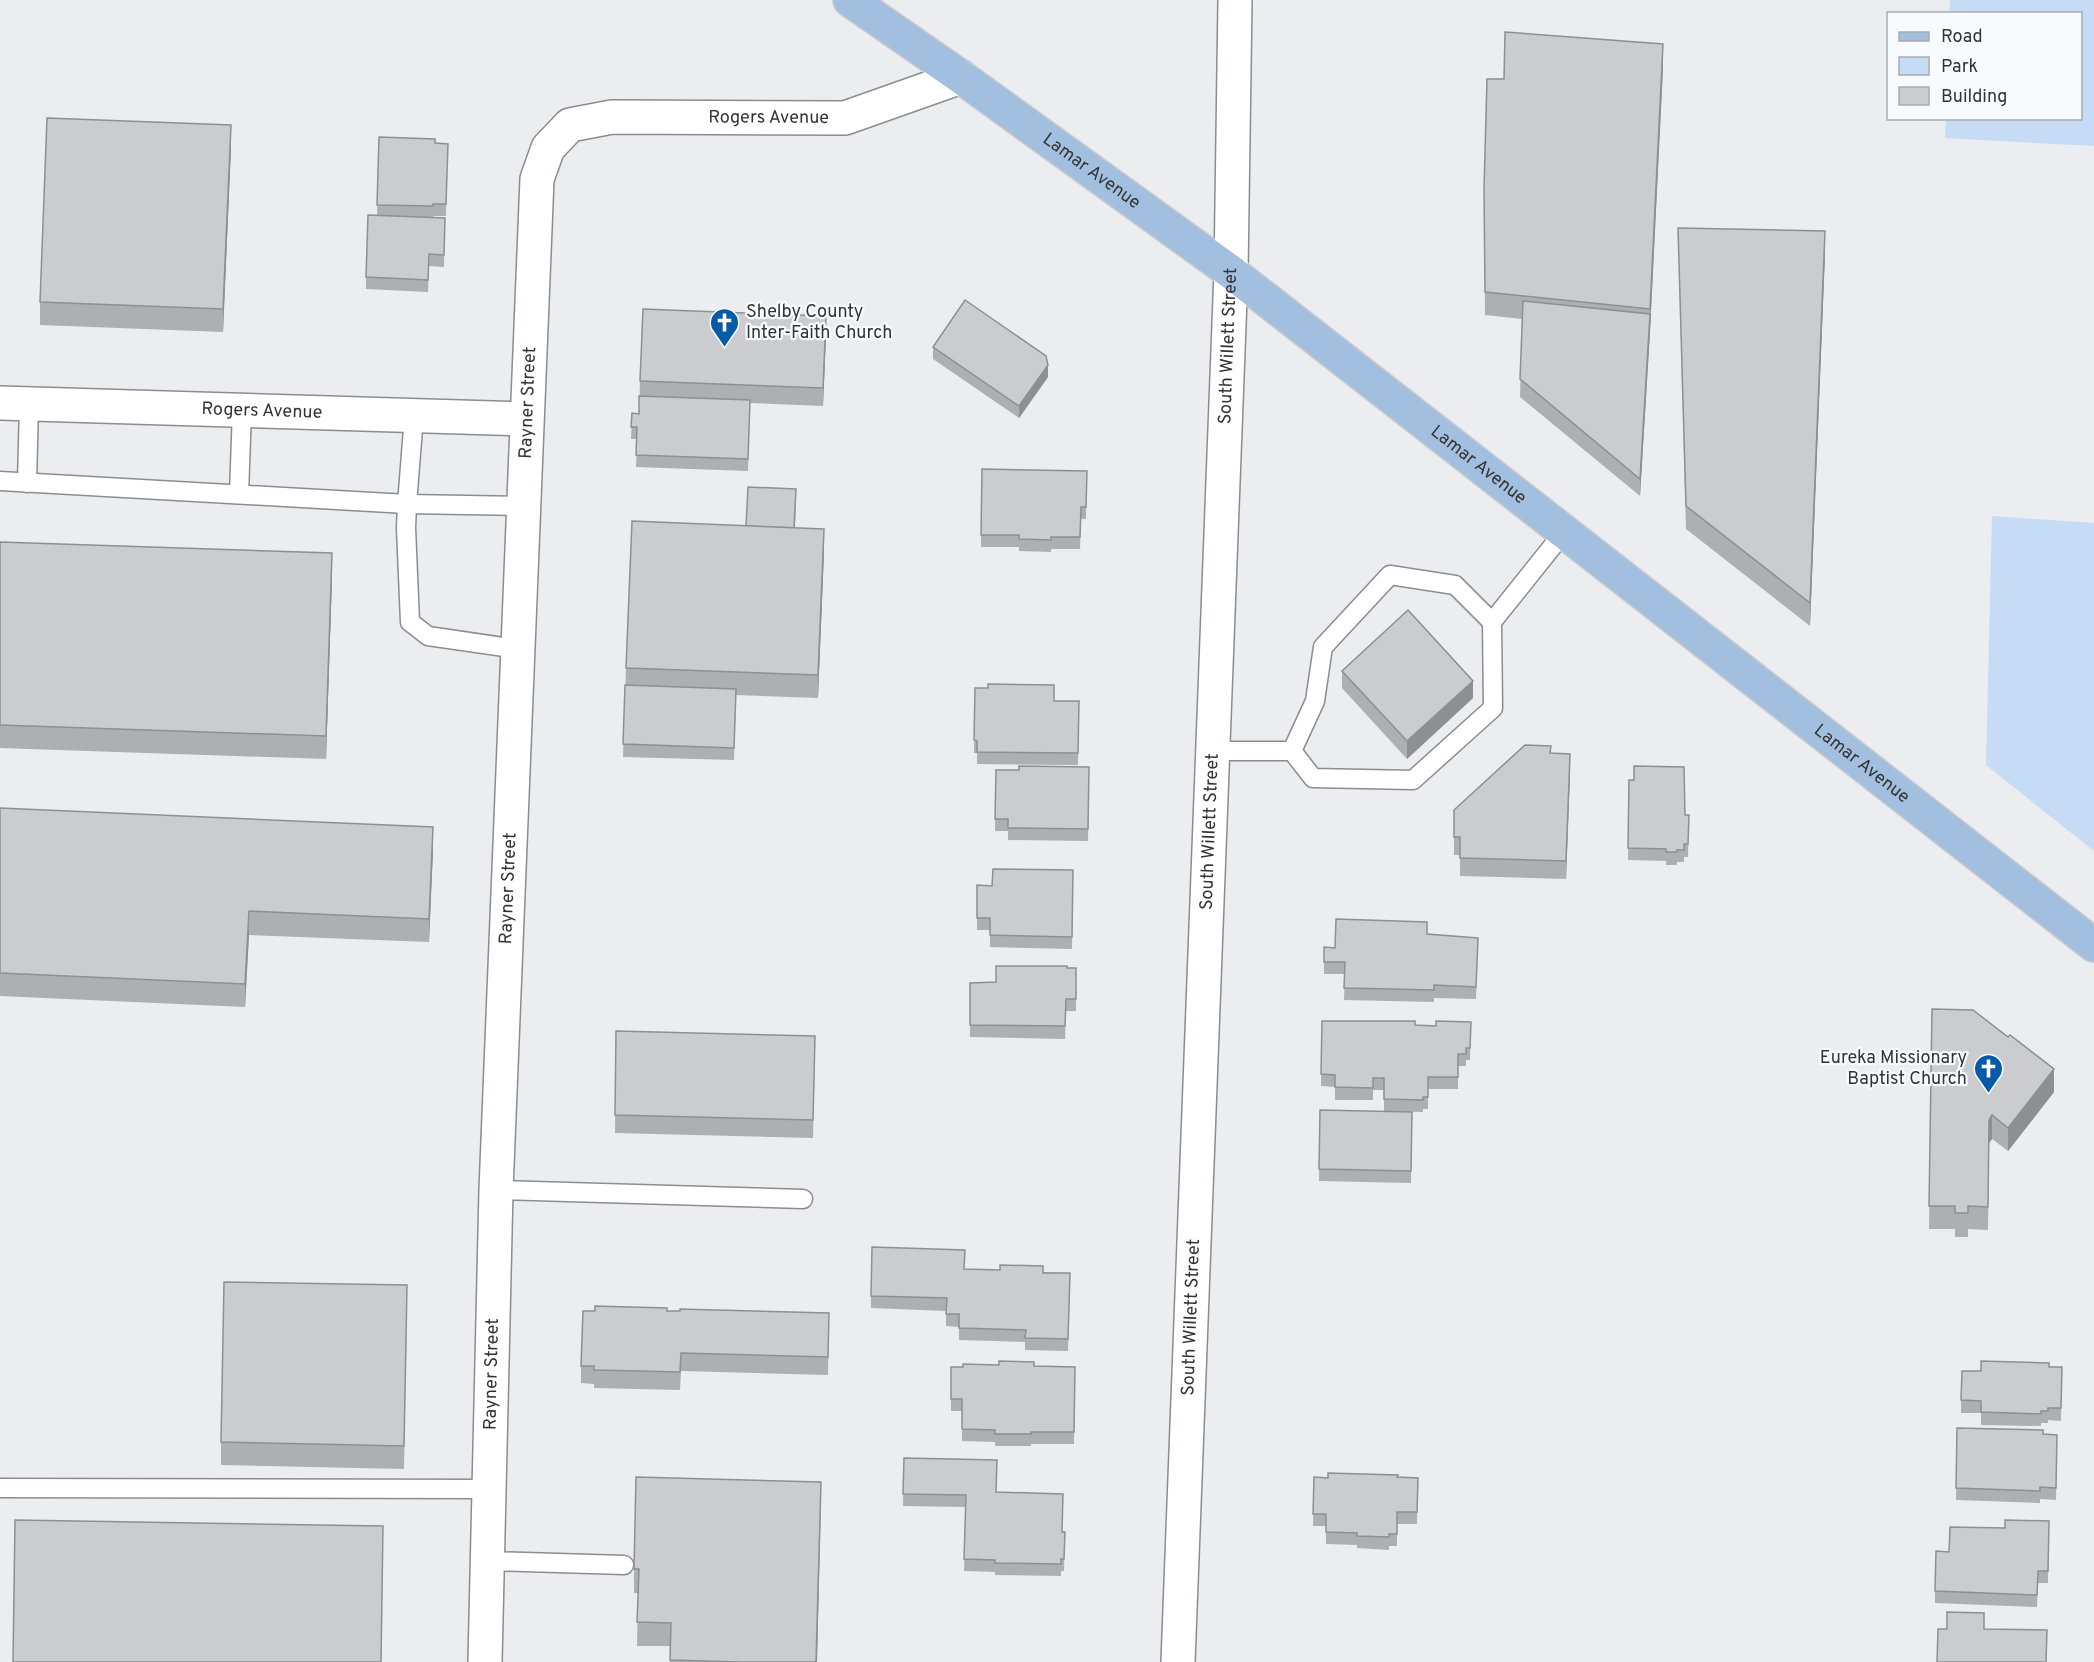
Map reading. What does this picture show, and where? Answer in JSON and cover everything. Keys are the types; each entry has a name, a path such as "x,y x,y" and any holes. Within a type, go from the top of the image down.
{"main road":[{"name":"Lamar Avenue","path":"850,0 961,77 1231,272 2094,945"}],"street":[{"name":"South Willett Street","path":"1178,1662 1231,272 1235,0"},
{"name":"Rogers Avenue","path":"570,124 612,117 845,118 961,77"},
{"name":"Rayner Street","path":"484,1662 495,1190 537,179 548,148 570,124"},
{"name":"Rogers Avenue","path":"15,403 526,419"}],"lane":[{"path":"15,403 27,483"},
{"path":"239,494 242,410"},
{"path":"414,416 406,528 410,622 428,636 517,649"},
{"path":"0,481 407,504 523,506"},
{"path":"1292,751 1313,778 1413,780 1493,708 1492,622 1564,532"},
{"path":"1292,751 1314,701 1323,647 1390,575 1455,585 1492,622"},
{"path":"1213,751 1292,751"},
{"path":"495,1190 803,1199"},
{"path":"0,1488 488,1489"},
{"path":"487,1561 624,1566"}],"green space":[{"path":"1950,0 2094,0 2094,146 1945,138 1946,120 2082,120 2082,12 1949,12"},
{"path":"1992,516 2094,523 2094,851 1986,765"}],"building":[{"path":"1505,32 1663,44 1650,309 1485,292 1484,189 1487,79 1504,79"},
{"path":"47,118 231,125 223,309 40,302"},
{"path":"379,137 435,139 435,143 448,144 446,204 433,204 433,206 377,205"},
{"path":"368,215 445,218 444,255 429,254 428,280 366,277"},
{"path":"1678,228 1825,231 1810,603 1686,506"},
{"path":"965,300 1046,356 1048,365 1019,406 933,347"},
{"path":"1523,301 1650,314 1640,479 1520,379"},
{"path":"643,309 826,316 823,388 640,381"},
{"path":"639,396 750,400 748,459 636,455 637,427 631,427 632,413 639,414"},
{"path":"982,469 1087,471 1086,507 1081,507 1080,537 1051,537 1051,540 1019,539 1019,535 981,535"},
{"path":"748,487 796,489 794,528 746,526"},
{"path":"632,521 824,529 818,675 626,668"},
{"path":"0,542 332,553 326,736 0,725"},
{"path":"1408,610 1473,681 1407,741 1342,671"},
{"path":"988,684 1054,685 1054,701 1079,701 1078,753 977,752 977,741 974,740 975,688 988,688"},
{"path":"625,685 736,689 734,748 623,744"},
{"path":"1525,745 1551,746 1550,753 1570,754 1566,861 1460,858 1460,837 1454,837 1454,810"},
{"path":"1019,766 1089,767 1088,829 1008,828 1008,819 995,819 996,770 1019,770"},
{"path":"1634,766 1684,767 1685,815 1689,815 1688,844 1684,844 1684,850 1666,852 1666,849 1628,848 1629,780 1634,780"},
{"path":"0,808 433,827 429,919 249,911 245,984 0,973"},
{"path":"993,869 1073,870 1072,937 990,935 990,918 977,918 977,885 992,886"},
{"path":"1336,919 1427,922 1427,934 1478,938 1476,987 1434,985 1434,990 1344,988 1345,962 1324,962 1324,947 1335,948"},
{"path":"996,966 1076,968 1076,999 1066,999 1065,1026 970,1025 970,983 996,982"},
{"path":"1932,1009 1973,1010 2054,1069 2008,1128 1992,1115 1989,1120 1988,1207 1968,1206 1968,1213 1955,1213 1955,1206 1929,1206"},
{"path":"1322,1021 1415,1021 1415,1025 1436,1026 1436,1021 1471,1022 1470,1048 1466,1048 1466,1054 1458,1054 1458,1077 1428,1077 1428,1097 1423,1097 1423,1100 1384,1099 1384,1078 1373,1078 1373,1088 1335,1087 1335,1075 1321,1074"},
{"path":"616,1031 815,1036 813,1120 615,1115"},
{"path":"1320,1110 1412,1112 1411,1171 1319,1169"},
{"path":"872,1247 965,1250 964,1269 1000,1270 1000,1265 1043,1266 1043,1273 1070,1273 1068,1339 1025,1338 1026,1330 959,1328 959,1314 946,1314 947,1298 871,1296"},
{"path":"224,1282 407,1285 404,1446 221,1442"},
{"path":"595,1306 667,1308 667,1311 680,1311 680,1309 829,1313 828,1357 681,1353 680,1372 594,1370 594,1366 581,1366 583,1311 595,1311"},
{"path":"999,1361 1034,1362 1034,1366 1075,1367 1074,1432 995,1434 995,1430 962,1429 962,1399 951,1399 951,1367 963,1367 963,1364 999,1365"},
{"path":"1981,1361 2049,1363 2049,1367 2062,1367 2061,1408 2048,1408 2048,1411 2041,1411 2041,1414 1981,1412 1981,1401 1961,1400 1962,1371 1981,1371"},
{"path":"1957,1428 2043,1430 2043,1434 2057,1435 2056,1488 2040,1487 2040,1491 1956,1488"},
{"path":"904,1458 997,1460 996,1492 1063,1494 1062,1532 1065,1532 1064,1559 1061,1559 1061,1564 995,1563 995,1560 964,1559 966,1495 903,1494"},
{"path":"1328,1473 1398,1475 1397,1477 1418,1478 1417,1512 1397,1512 1397,1534 1389,1534 1389,1537 1326,1532 1326,1514 1313,1514 1314,1477 1328,1478"},
{"path":"636,1477 821,1482 816,1662 670,1660 671,1623 637,1622 639,1569 634,1569"},
{"path":"15,1520 383,1526 381,1662 13,1662"},
{"path":"2005,1520 2049,1521 2048,1571 2038,1571 2037,1595 1935,1591 1936,1551 1949,1552 1950,1527 2005,1528"},
{"path":"1947,1612 1984,1613 1984,1629 2047,1630 2046,1662 1937,1662 1938,1629 1947,1629"}],"place":[{"name":"Shelby County Inter-Faith Church","path":"725,348"},
{"name":"Eureka Missionary Baptist Church","path":"1988,1094"}]}
